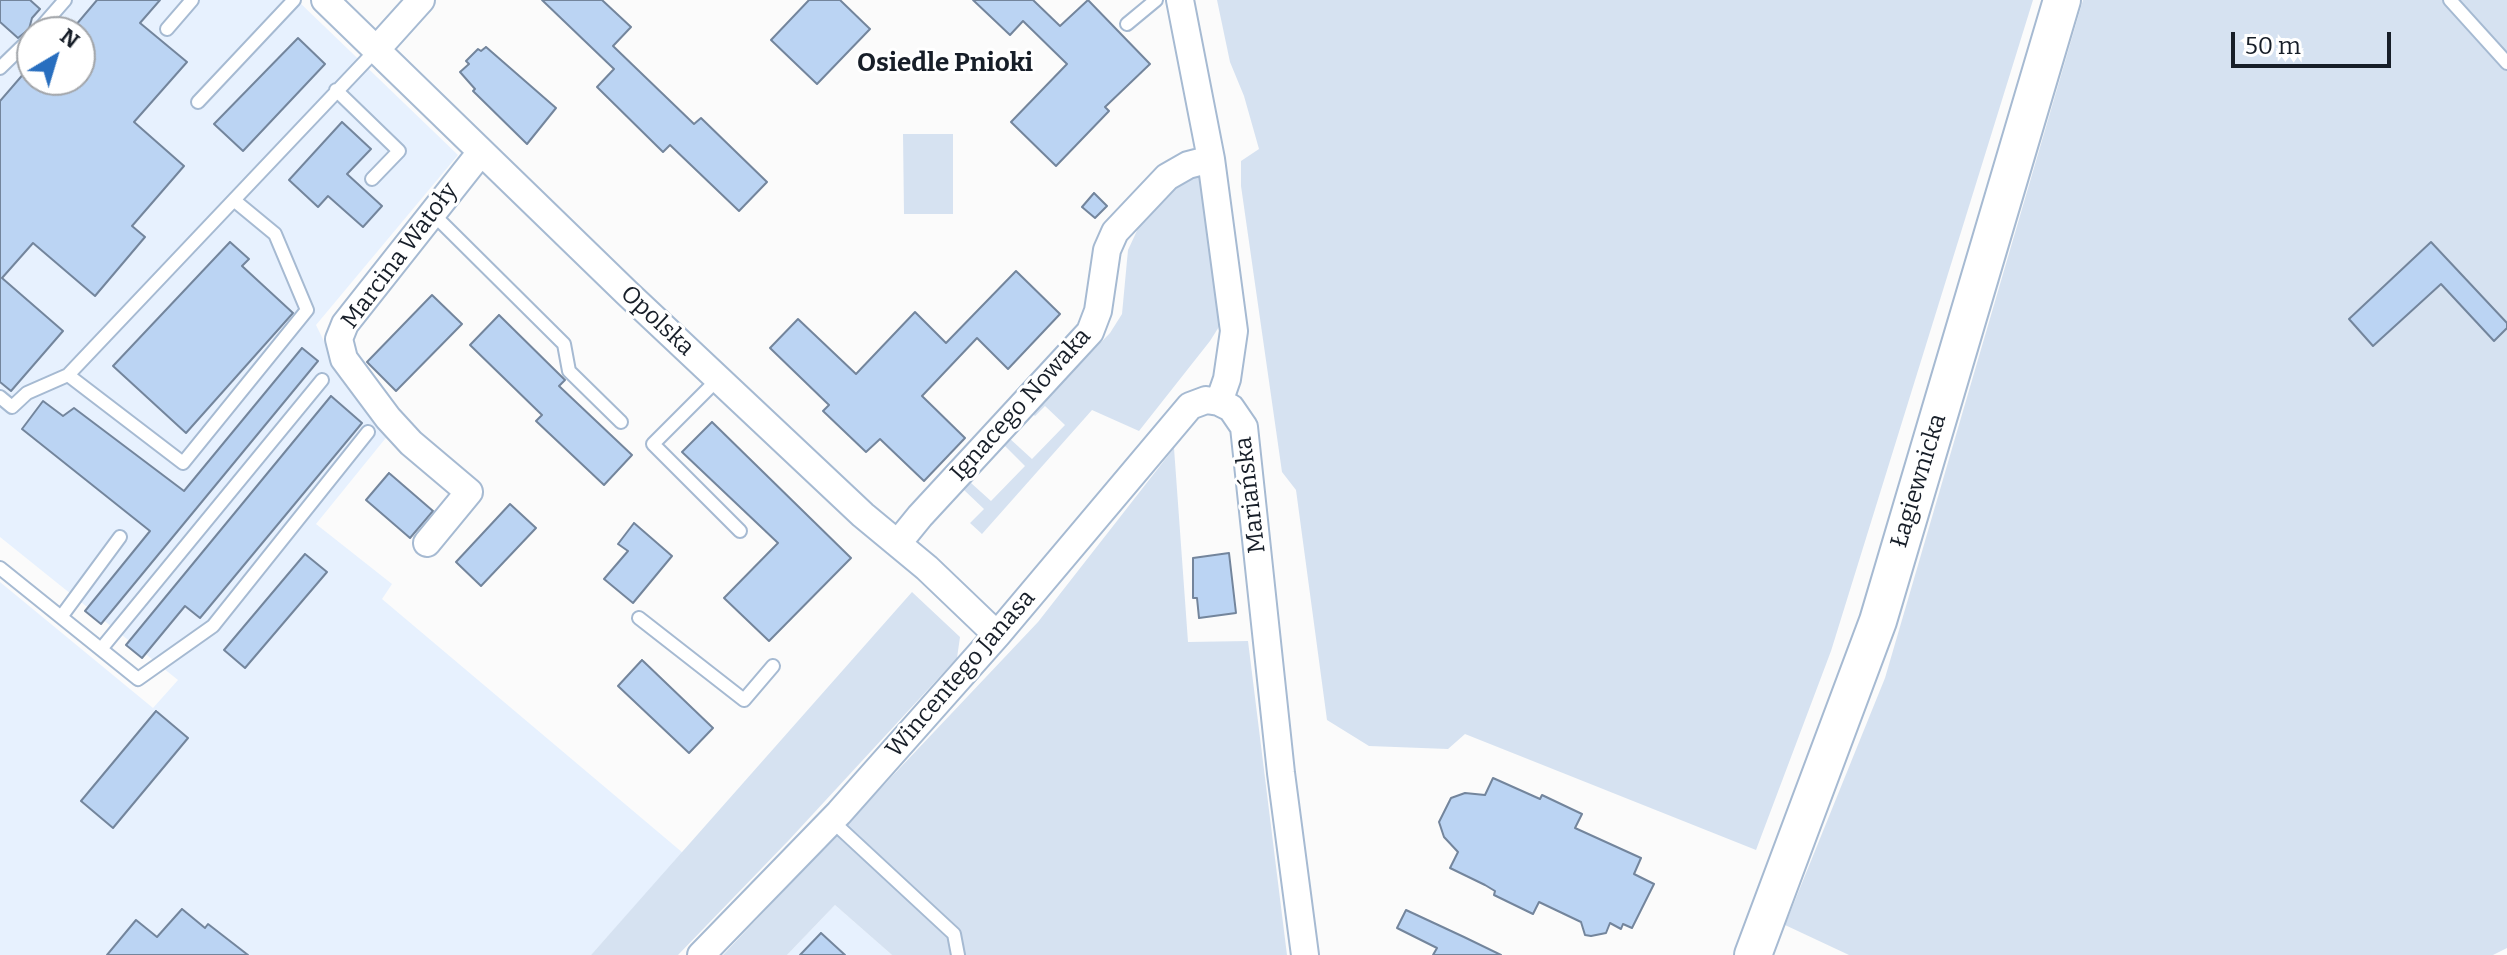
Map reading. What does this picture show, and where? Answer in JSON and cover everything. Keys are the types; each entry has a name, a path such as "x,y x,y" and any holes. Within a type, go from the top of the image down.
{"street":[{"name":"Opolska","path":"325,0 718,379 997,635"},
{"path":"376,50 421,0"},
{"path":"1180,0 1211,159 1234,331 1227,379 1219,402"},
{"name":"Łagiewnicka","path":"1753,955 1878,621 2062,0"},
{"name":"Marcina Watoły","path":"427,543 469,492 411,443 388,418 344,359 339,339 345,324 481,152"},
{"name":"Ignacego Nowaka","path":"898,543 1090,332 1098,311 1107,250 1115,232 1167,177 1188,165 1211,159"},
{"name":"Wincentego Janasa","path":"701,955 831,820 997,635 1190,406 1206,400 1219,402"},
{"name":"Mariańska","path":"1219,402 1231,408 1244,427 1281,773 1305,955"}],"lane":[{"path":"51,16 65,0"},
{"path":"167,29 192,0"},
{"path":"198,102 294,0"},
{"path":"1127,24 1156,0"},
{"path":"2450,0 2507,63"},
{"path":"0,397 12,407 27,393 68,375 376,50"},
{"path":"0,68 16,52"},
{"path":"336,90 399,151 372,179"},
{"path":"68,375 183,463 307,310 275,234 235,201"},
{"path":"431,212 564,344 569,371 621,422"},
{"path":"718,379 653,444 740,531"},
{"path":"101,649 322,380"},
{"path":"0,568 138,679 213,626 368,432"},
{"path":"61,617 120,537"},
{"path":"639,618 744,700 773,666"},
{"path":"831,820 954,934 958,955"}],"shaded area":[{"path":"0,0 297,0 458,155 316,325 345,384 389,434 316,524 392,584 382,599 683,853 591,955 0,955 0,582 153,708 178,680 0,537"},
{"path":"1217,0 2033,0 1831,651 1756,850 1465,734 1448,749 1369,746 1327,720 1296,490 1282,472 1241,186 1241,161 1259,149 1244,96 1230,62"},
{"path":"2083,0 2507,0 2507,948 2493,955 1849,955 1785,925 1885,678"},
{"path":"903,134 953,134 953,214 904,214"},
{"path":"1198,177 1206,184 1222,322 1139,431 1092,410 982,534 970,523 984,509 964,490 953,500 951,497 977,469 980,472 971,483 991,501 1025,466 1005,446 993,458 991,455 1008,437 1032,459 1065,425 1045,406 1035,416 1032,413 1110,333 1122,314 1128,250 1141,222 1157,200 1184,181"},
{"path":"1174,448 1188,642 1248,641 1287,955 892,955 835,905 787,955 723,955 1038,622"},
{"path":"912,592 960,637 957,658 678,955 591,955"},
{"path":"835,905 892,955 787,955"}],"building":[{"path":"0,0 30,0 40,9 34,16 16,16 16,36 0,22"},
{"path":"97,0 160,0 140,23 187,62 134,122 184,166 132,226 145,237 95,296 33,243 2,278 63,331 11,391 0,382 0,101 16,82 16,96 96,96 96,16 84,16"},
{"path":"542,0 602,0 631,27 613,46 694,124 701,118 767,182 739,211 670,145 663,152 597,87 614,69"},
{"path":"809,0 840,0 870,29 817,84 771,40"},
{"path":"973,0 1033,0 1060,26 1088,0 1150,64 1105,107 1109,111 1056,166 1011,122 1067,64 1023,21 1010,35"},
{"path":"298,38 325,64 243,151 214,124"},
{"path":"486,47 556,108 527,144 473,91 475,89 460,72 478,49 481,51"},
{"path":"342,122 371,149 347,174 382,206 363,227 328,196 318,207 289,180"},
{"path":"1094,193 1107,206 1095,218 1082,207"},
{"path":"230,242 249,259 242,266 293,313 186,433 113,366"},
{"path":"2431,242 2507,323 2507,328 2494,341 2441,284 2373,346 2349,319"},
{"path":"1016,271 1060,314 1008,369 977,338 922,396 965,438 924,481 880,439 866,452 823,411 829,405 770,348 798,319 856,374 915,312 946,343"},
{"path":"432,295 462,324 396,391 367,362"},
{"path":"499,315 565,380 559,386 632,455 604,485 536,421 542,415 470,345"},
{"path":"302,348 318,361 101,624 85,611 150,531 22,429 43,401 63,416 74,408 184,491"},
{"path":"331,396 362,423 200,618 185,606 142,658 126,645"},
{"path":"712,422 851,558 769,641 724,598 778,543 682,452"},
{"path":"389,473 433,511 410,538 366,500"},
{"path":"510,504 536,528 481,586 456,562"},
{"path":"634,523 672,556 633,603 604,579 628,551 618,544"},
{"path":"1229,553 1236,613 1199,618 1197,598 1193,598 1193,558"},
{"path":"305,554 327,572 245,668 224,650"},
{"path":"642,660 713,728 689,753 618,686"},
{"path":"156,711 188,738 113,828 81,801"},
{"path":"1493,778 1540,799 1542,795 1582,814 1575,828 1641,858 1634,874 1654,884 1632,928 1623,924 1621,929 1610,923 1606,933 1585,935 1581,922 1539,902 1533,914 1450,868 1458,852 1444,837 1439,822 1451,798 1465,793 1485,795"},
{"path":"182,909 205,928 208,924 248,955 107,955 136,920 157,937"},
{"path":"1406,910 1501,955 1433,955 1437,948 1397,928"},
{"path":"821,933 845,955 800,955"}],"district":[{"name":"Osiedle Pnioki","path":"945,64"}]}
